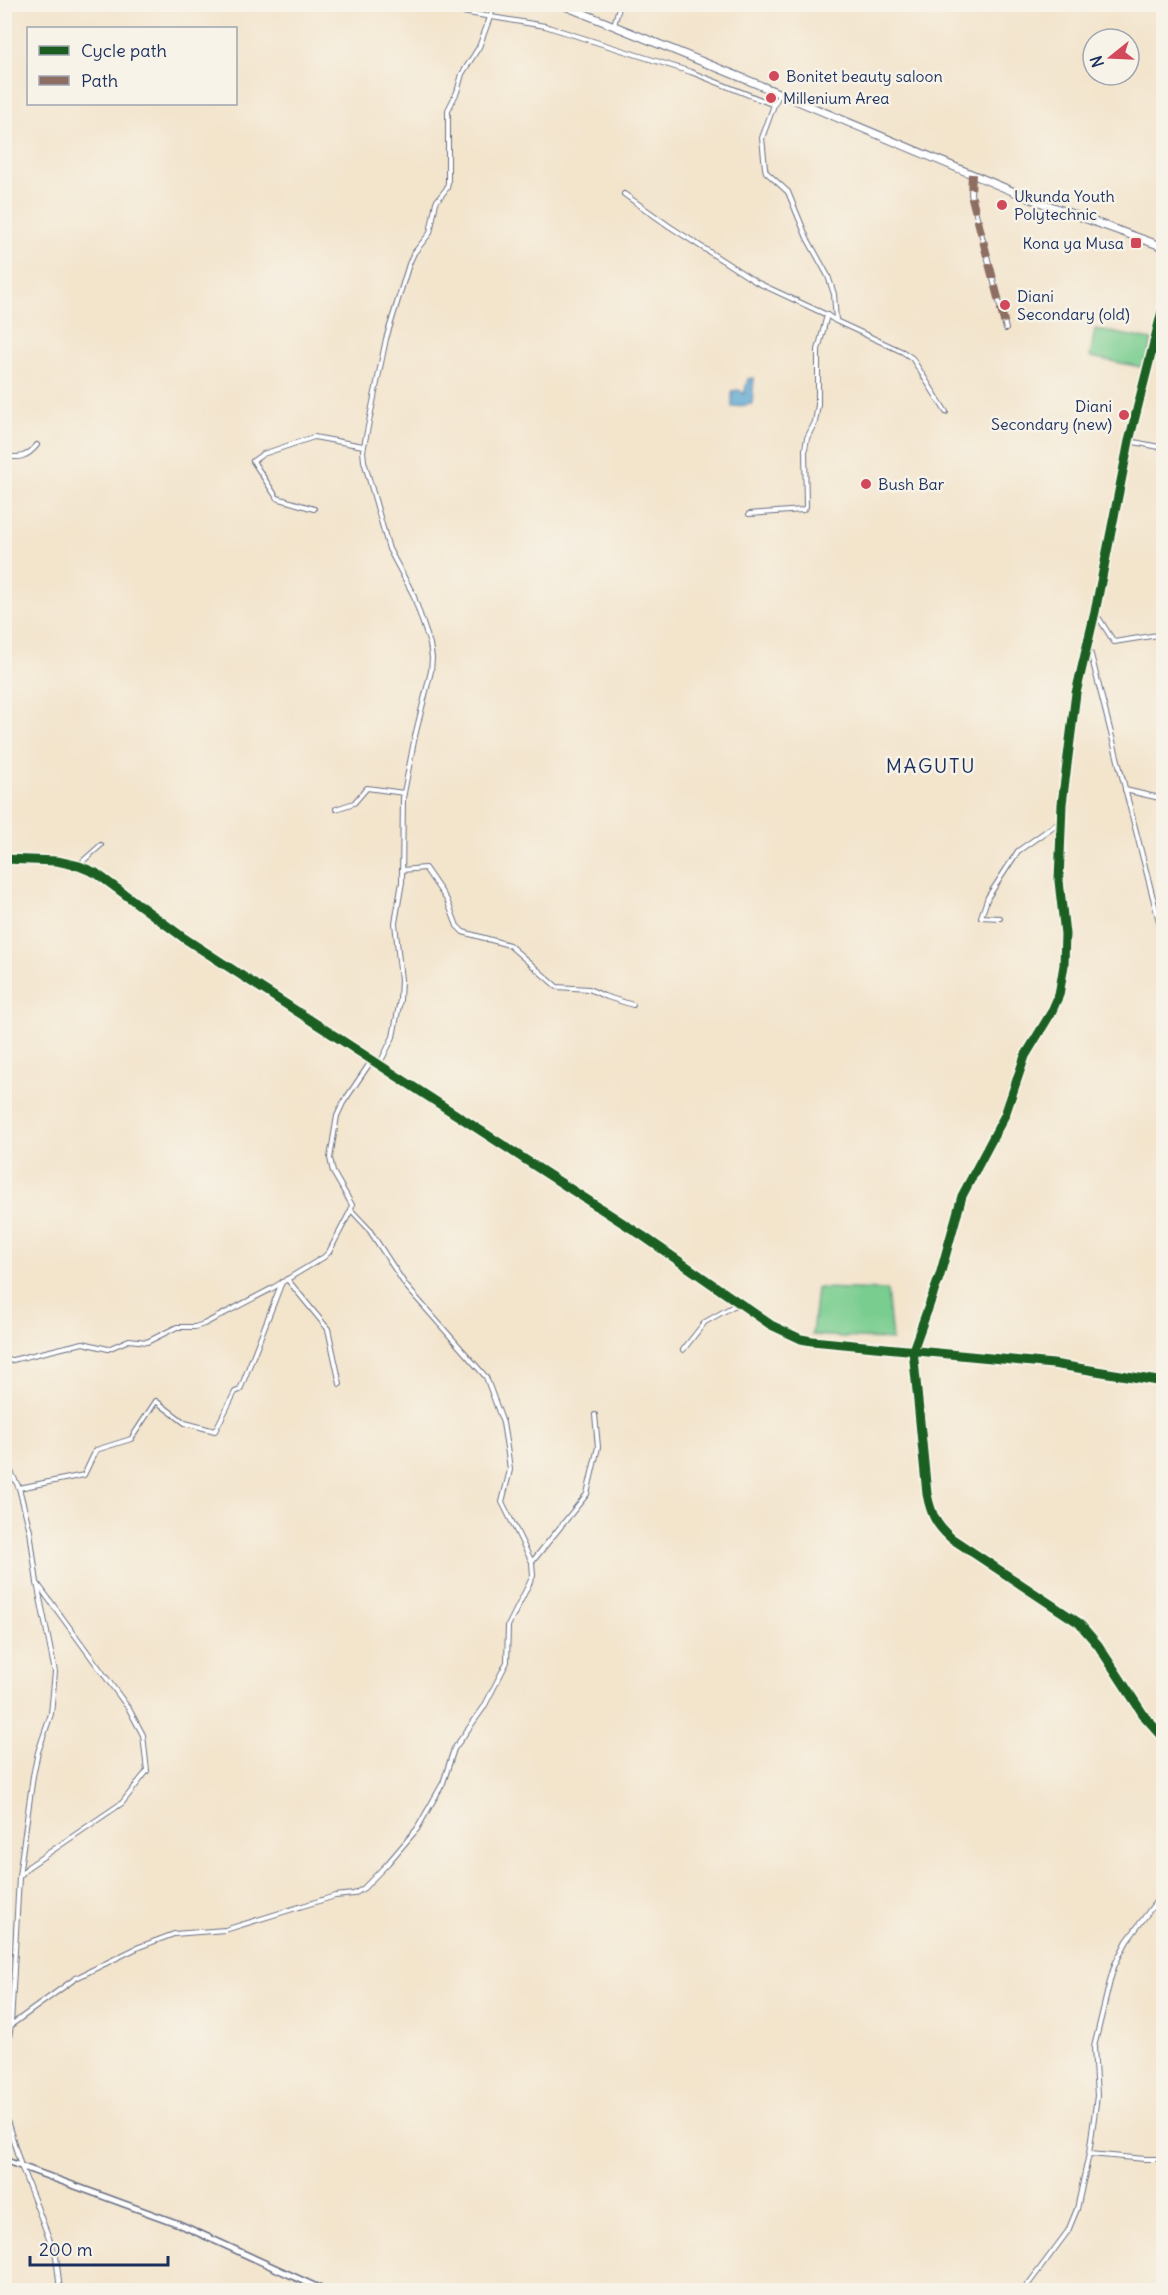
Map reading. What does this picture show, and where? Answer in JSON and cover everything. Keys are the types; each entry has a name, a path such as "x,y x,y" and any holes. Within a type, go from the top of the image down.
{"highway":[{"path":"560,4 1072,215 1164,247"}],"street":[{"path":"414,4 545,26 609,44 691,72 774,105"},
{"path":"379,1065 393,1037 400,1000 401,980 395,923 402,888 404,793 432,658 430,644 413,594 389,549 364,461 363,446 386,339 409,264 414,253 430,233 436,202 448,182 448,110 457,92 462,74 479,47 495,4"},
{"path":"614,25 620,4"},
{"path":"780,93 762,138 765,168 766,172 788,192 807,238 828,276 834,294 836,321"},
{"path":"972,174 971,194 1006,329"},
{"path":"624,194 756,282 894,347 912,358 946,412"},
{"path":"1164,303 1129,441 1095,612 1076,693 1061,820 1059,881 1065,934 1064,965 1059,995 1025,1056 1005,1115 962,1196 940,1275 913,1350 927,1494 931,1513 938,1526 951,1538 1079,1623 1098,1645 1145,1717 1164,1738"},
{"path":"749,513 803,510 806,507 805,449 807,438 815,422 818,405 818,350 827,315"},
{"path":"314,509 277,498 253,461 263,454 314,437 363,446"},
{"path":"1129,441 1164,448"},
{"path":"4,455 25,457 37,445"},
{"path":"1095,612 1114,642 1164,634"},
{"path":"1088,642 1164,941"},
{"path":"336,809 354,803 367,788 404,793"},
{"path":"1125,790 1164,799"},
{"path":"1000,918 981,917 987,897 1018,852 1061,820"},
{"path":"85,868 83,861 101,845"},
{"path":"4,859 57,861 96,873 184,938 643,1236 771,1325 801,1339 1053,1364 1164,1382"},
{"path":"402,870 425,868 447,900 457,926 463,932 509,945 557,987 590,989 633,1005"},
{"path":"4,1362 83,1343 108,1349 129,1340 147,1342 177,1327 195,1328 285,1280 329,1252 351,1210 350,1198 331,1167 337,1116 343,1103 372,1060"},
{"path":"11,2025 76,1978 151,1942 185,1932 225,1930 335,1896 354,1894 364,1888 417,1829 443,1783 453,1749 487,1701 507,1662 508,1626 533,1576 532,1562 502,1502 510,1470 503,1423 486,1377 406,1286 368,1228 351,1210"},
{"path":"285,1280 328,1329 340,1384"},
{"path":"19,1488 84,1475 96,1450 131,1439 156,1401 185,1423 215,1431 235,1392 240,1390 285,1280"},
{"path":"683,1350 705,1322 740,1303"},
{"path":"532,1562 587,1494 598,1447 595,1415"},
{"path":"4,1458 19,1488 30,1531 37,1583 55,1672 51,1714 38,1752 33,1776 19,1877 11,2025 4,2068"},
{"path":"19,1877 28,1867 122,1803 147,1771 143,1735 129,1709 37,1583"},
{"path":"1024,2290 1068,2231 1077,2209 1089,2154 1097,2096 1094,2046 1113,1970 1127,1941 1164,1891"},
{"path":"4,2111 21,2166 56,2256 60,2290"},
{"path":"1089,2154 1164,2159"},
{"path":"4,2160 187,2228 323,2290"}],"green space":[{"path":"1095,329 1152,340 1146,368 1090,357"},
{"path":"817,1288 887,1290 892,1340 812,1335"}],"water":[{"path":"754,378 752,404 732,407 732,391 739,390 744,394 748,379"}],"marked path":[{"path":"972,174 971,194 1006,329"}],"cycle path":[{"path":"1164,303 1129,441 1095,612 1076,693 1062,804 1059,881 1065,934 1064,965 1059,995 1025,1056 1005,1115 962,1196 940,1275 913,1350 927,1494 932,1513 938,1524 951,1538 1079,1623 1098,1645 1145,1717 1164,1738"},
{"path":"4,859 57,861 96,873 184,938 643,1236 771,1325 801,1339 1053,1364 1164,1382"}],"place":[{"name":"Bonitet beauty saloon","path":"774,76"},
{"name":"Millenium Area","path":"771,98"},
{"name":"Ukunda Youth Polytechnic","path":"1002,205"},
{"name":"Kona ya Musa","path":"1136,243"},
{"name":"Diani Secondary (old)","path":"1005,305"},
{"name":"Diani Secondary (new)","path":"1124,415"},
{"name":"Bush Bar","path":"866,484"}],"district":[{"name":"MAGUTU","path":"931,766"}]}
